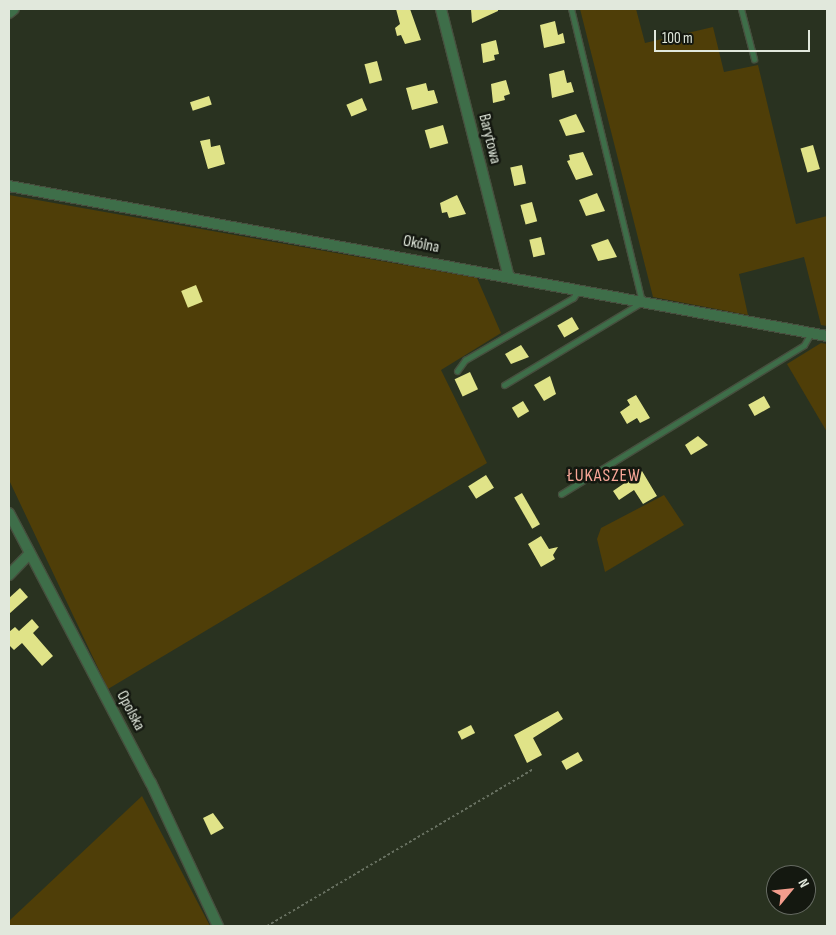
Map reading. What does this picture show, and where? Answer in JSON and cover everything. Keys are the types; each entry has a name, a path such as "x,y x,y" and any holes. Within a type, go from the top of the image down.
{"street":[{"path":"9,13 14,9"},
{"name":"Barytowa","path":"441,9 508,277"},
{"name":"Okólna","path":"9,186 827,336"},
{"name":"Opolska","path":"9,513 151,784 218,926"},
{"path":"9,574 29,554"}],"lane":[{"path":"504,385 642,302 571,9"},
{"path":"741,9 754,59"},
{"path":"457,371 465,360 573,298 579,290"},
{"path":"561,494 804,345 811,333"}],"path":[{"path":"267,926 532,770"}],"shaded area":[{"path":"580,9 636,9 645,43 713,27 724,72 758,65 796,224 827,216 827,326 821,325 804,257 739,274 748,315 653,297"},
{"path":"9,195 477,278 501,333 441,370 487,463 108,689 9,480"},
{"path":"821,343 827,344 827,432 787,364"},
{"path":"664,495 684,525 605,572 597,539 601,528"},
{"path":"142,796 210,926 9,926 9,921"}],"building":[{"path":"396,9 410,9 421,40 405,44 401,35 397,36 395,28 400,24"},
{"path":"471,9 498,9 498,11 472,23"},
{"path":"555,21 558,35 563,33 565,43 544,48 540,25"},
{"path":"496,40 499,54 494,55 495,60 483,63 481,44"},
{"path":"377,61 382,80 370,84 364,64"},
{"path":"564,70 567,83 571,82 574,92 552,98 549,74"},
{"path":"506,80 510,94 504,96 505,100 493,103 491,84"},
{"path":"426,83 428,91 434,90 438,103 412,110 406,88"},
{"path":"209,96 212,105 193,111 190,102"},
{"path":"362,98 367,110 351,117 346,105"},
{"path":"576,114 585,132 566,136 559,120"},
{"path":"443,125 448,143 430,149 425,130"},
{"path":"210,139 211,147 220,145 225,164 208,169 200,141"},
{"path":"813,145 820,169 807,173 801,149"},
{"path":"583,152 593,175 576,180 567,161 570,160 569,155"},
{"path":"522,165 526,184 514,186 510,167"},
{"path":"597,193 605,211 586,216 579,200"},
{"path":"457,195 466,214 449,218 447,212 442,213 440,203"},
{"path":"532,202 537,221 526,224 520,205"},
{"path":"541,237 545,255 533,257 529,240"},
{"path":"608,239 617,257 598,261 591,245"},
{"path":"196,285 203,302 188,308 181,291"},
{"path":"572,317 579,329 564,338 557,326"},
{"path":"521,345 529,357 511,364 505,354"},
{"path":"470,372 478,389 463,396 455,379"},
{"path":"550,376 556,394 544,401 534,385"},
{"path":"636,395 650,418 640,423 637,418 627,424 620,412 630,405 627,400"},
{"path":"764,396 770,407 755,416 748,405"},
{"path":"523,401 529,411 518,418 512,408"},
{"path":"698,436 708,445 691,455 685,445"},
{"path":"642,471 657,496 643,504 634,490 619,500 613,491"},
{"path":"486,475 494,488 476,499 468,486"},
{"path":"522,493 540,524 532,529 514,498"},
{"path":"541,536 549,549 558,547 553,555 555,559 541,567 528,544"},
{"path":"20,588 28,597 9,614 9,598"},
{"path":"32,619 39,627 33,633 53,656 42,666 22,643 14,650 9,645 9,632 15,627 19,631"},
{"path":"558,711 563,719 533,738 542,755 527,763 514,735"},
{"path":"471,725 475,733 462,740 458,732"},
{"path":"578,752 583,761 566,770 561,761"},
{"path":"213,813 224,828 211,835 203,818"}],"district":[{"name":"ŁUKASZEW","path":"604,476"}]}
